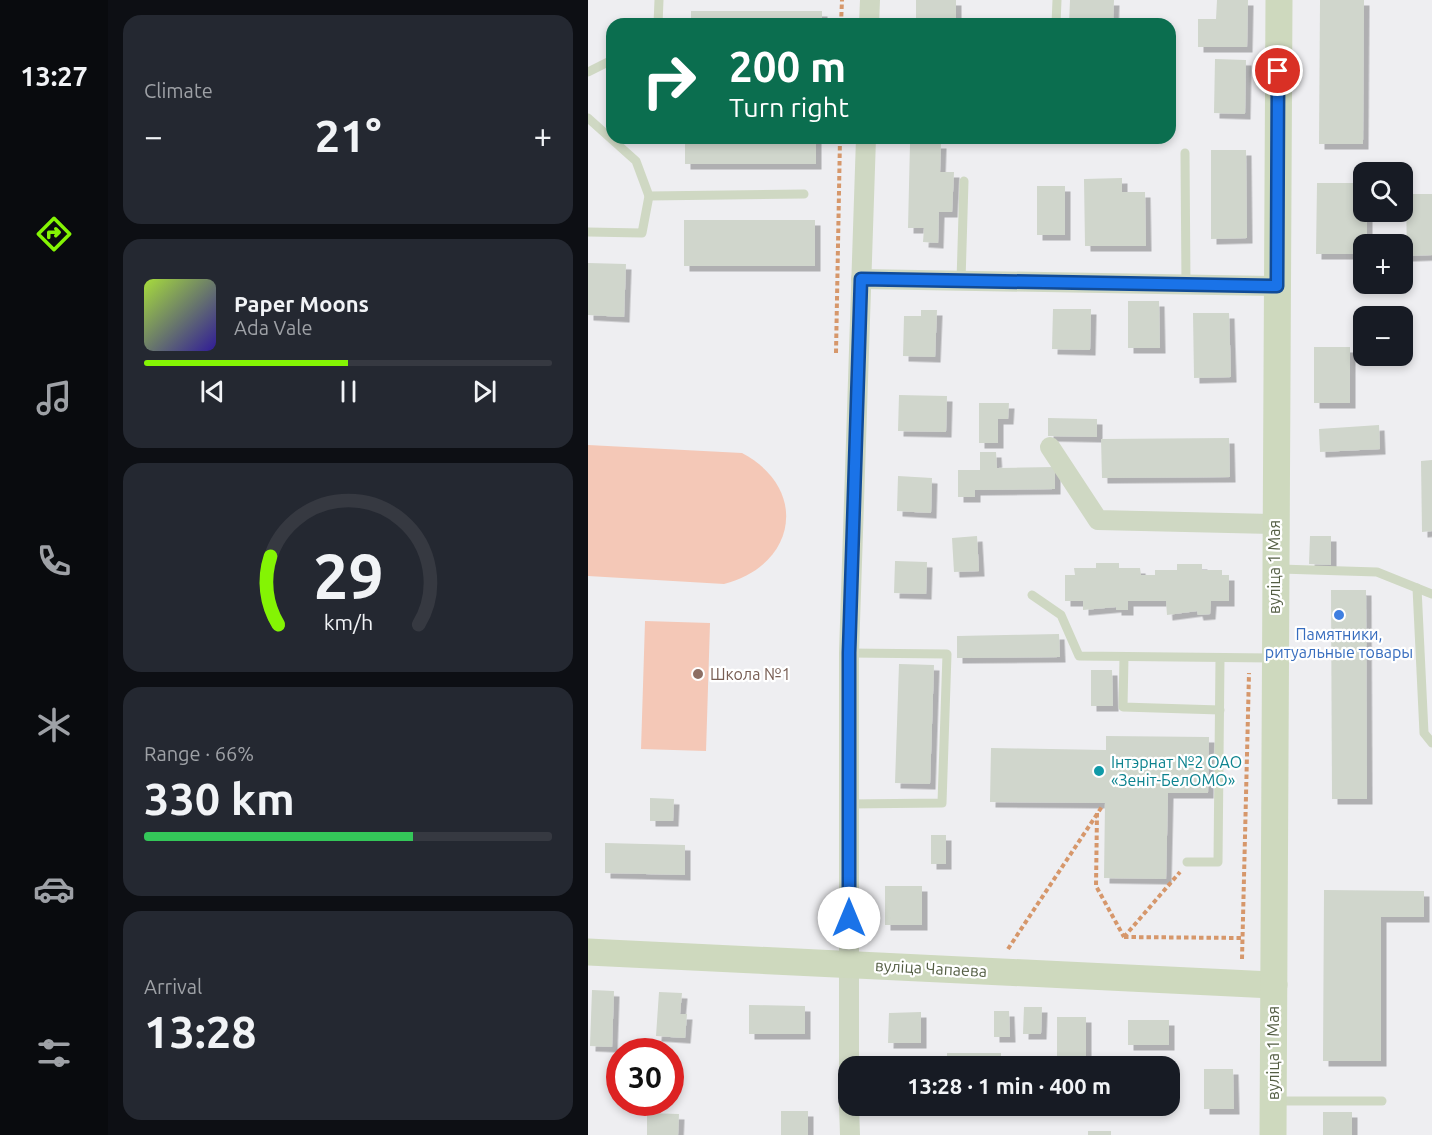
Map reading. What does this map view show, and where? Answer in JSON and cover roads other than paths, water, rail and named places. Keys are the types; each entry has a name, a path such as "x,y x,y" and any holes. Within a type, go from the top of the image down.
{"main road":[{"name":"вуліца 1 Мая","path":"1273,1135 1274,985 1262,658 1274,569 1279,0"},
{"name":"вуліца Чапаева","path":"588,952 1274,985"}],"street":[{"path":"870,0 870,18"},
{"path":"849,1056 849,653 866,144"},
{"path":"861,279 1277,286"},
{"path":"1050,447 1098,520 1274,525"},
{"path":"849,1116 850,1135"}],"lane":[{"path":"658,18 659,0"},
{"path":"1056,18 1057,0"},
{"path":"588,72 606,63"},
{"path":"588,118 606,134"},
{"path":"588,232 642,232 649,196 636,161 617,144"},
{"path":"1185,153 1186,285"},
{"path":"961,281 964,181"},
{"path":"649,196 804,194"},
{"path":"1274,569 1377,572 1432,594"},
{"path":"1417,588 1424,733 1432,743"},
{"path":"1032,595 1061,615 1079,656 1262,658"},
{"path":"849,653 947,654 942,803 849,804"},
{"path":"1124,657 1123,707 1220,710"},
{"path":"1188,862 1218,862 1221,658"},
{"path":"1273,1101 1382,1101"}],"place":[{"name":"Памятники, ритуальные товары","path":"1339,615"},
{"name":"Школа №1","path":"698,674"},
{"name":"Інтэрнат №2 ОАО «Зеніт-БелОМО»","path":"1099,771"}]}
